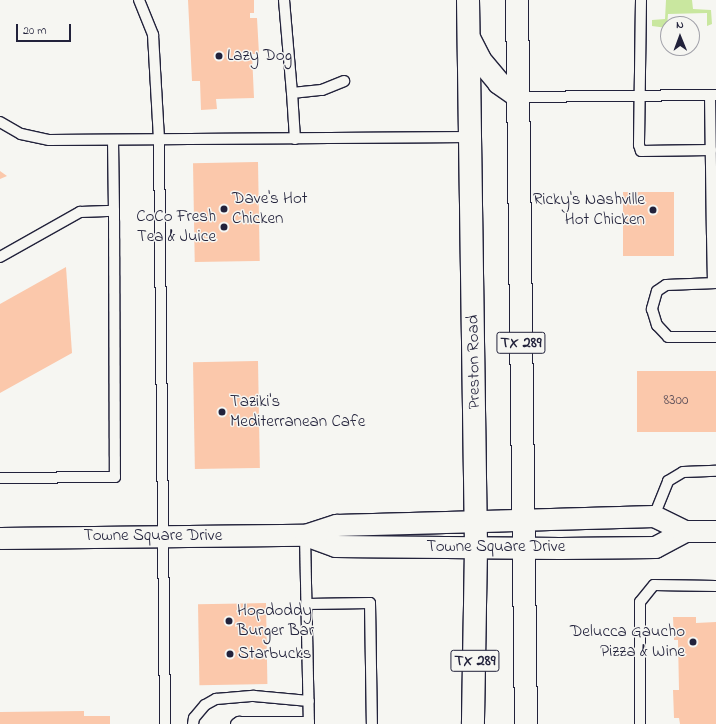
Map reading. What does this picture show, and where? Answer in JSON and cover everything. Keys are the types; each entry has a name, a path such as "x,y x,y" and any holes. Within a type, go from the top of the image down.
{"main road":[{"name":"Preston Road","path":"468,0 476,519 473,724"},
{"name":"TX 289","path":"517,0 522,548 526,724"},
{"path":"469,38 480,60 499,83 519,97"}],"street":[{"name":"Towne Square Drive","path":"0,538 306,535 336,525 476,519 654,516 685,531 716,532"},
{"name":"Towne Square Drive","path":"306,535 335,546 476,548 656,547 685,531"}],"lane":[{"path":"139,0 153,35 159,140 165,724"},
{"path":"284,0 295,138"},
{"path":"641,0 639,96 639,145 641,151 711,150"},
{"path":"292,92 322,90 344,81"},
{"path":"519,97 713,95 711,150 714,283 666,285 657,291 652,309 657,325 668,337 716,336"},
{"path":"0,122 21,134 49,140 470,137"},
{"path":"0,478 114,476 113,140"},
{"path":"0,257 80,212 114,211"},
{"path":"654,516 668,481 683,472 716,471"},
{"path":"236,724 239,722 309,723 306,535"},
{"path":"640,724 640,602 654,585 716,586"},
{"path":"307,604 370,603 372,724"},
{"path":"193,724 194,718 205,705 216,698 254,696 309,701"}],"green space":[{"path":"666,0 692,0 693,9 711,10 712,24 707,26 707,13 668,14 668,16 665,16"},
{"path":"660,19 660,27 652,26 652,20"}],"building":[{"path":"188,0 254,0 254,13 250,13 250,18 257,18 259,54 252,54 254,98 216,99 217,109 201,110 200,81 192,81"},
{"path":"258,162 260,261 195,262 193,163"},
{"path":"0,171 7,176 0,179"},
{"path":"623,192 674,192 674,256 623,256"},
{"path":"66,267 72,353 0,393 0,304"},
{"path":"258,361 260,468 195,469 193,362"},
{"path":"637,371 716,371 716,432 637,432"},
{"path":"266,603 267,684 199,685 198,604"},
{"path":"673,617 696,617 696,623 716,622 716,724 680,724 679,718 674,718 673,690 679,690 678,640 674,640"},
{"path":"84,711 84,716 110,716 110,724 0,724 0,712"}],"place":[{"name":"Lazy Dog","path":"219,56"},
{"name":"Dave's Hot Chicken","path":"224,209"},
{"name":"Ricky's Nashville Hot Chicken","path":"653,210"},
{"name":"CoCo Fresh Tea & Juice","path":"224,227"},
{"name":"Taziki's Mediterranean Cafe","path":"222,412"},
{"name":"Hopdoddy Burger Bar","path":"229,621"},
{"name":"Delucca Gaucho Pizza & Wine","path":"693,642"},
{"name":"Starbucks","path":"230,654"}]}
